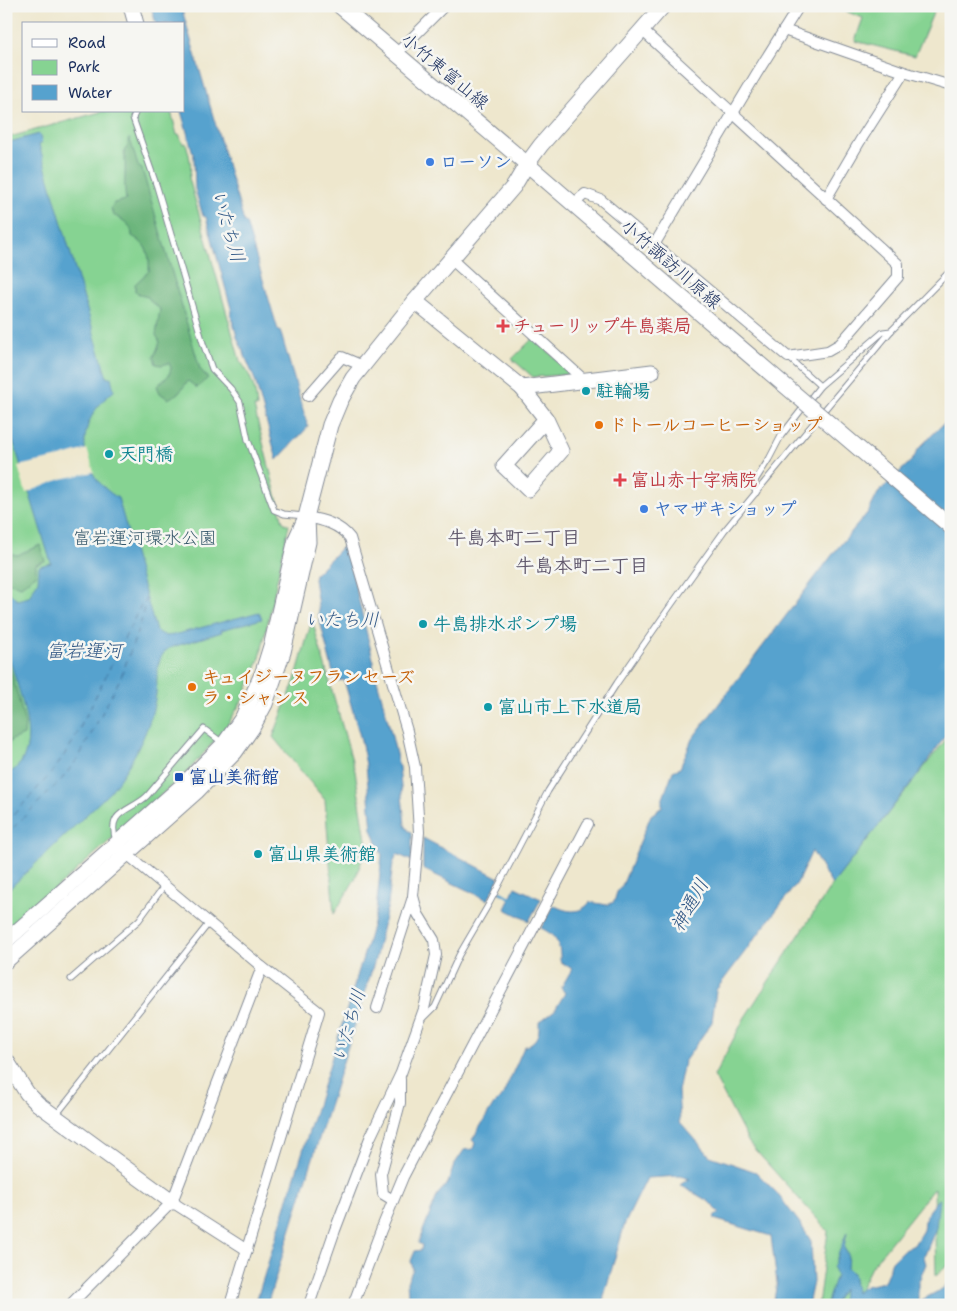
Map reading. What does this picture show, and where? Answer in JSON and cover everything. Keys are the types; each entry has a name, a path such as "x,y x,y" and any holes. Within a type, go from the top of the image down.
{"street":[{"path":"131,6 135,22"},
{"name":"小竹東富山線","path":"340,6 395,55 527,164"},
{"path":"395,55 444,6"},
{"path":"654,245 799,6"},
{"path":"6,961 121,849 224,744 243,717 263,672 272,643 296,539 309,508 330,425 344,394 363,366 415,301 514,186 541,145 642,31 659,7"},
{"path":"784,30 904,72 951,86"},
{"path":"573,204 585,194 601,200 788,357 828,352 840,344 898,277 898,264 642,31"},
{"path":"826,199 904,72"},
{"name":"小竹諏訪川原線","path":"527,164 951,527"},
{"path":"451,259 584,380"},
{"path":"415,301 522,388 546,419"},
{"path":"308,396 342,358 363,366"},
{"path":"522,388 652,372"},
{"path":"309,508 346,532 350,538 415,767 419,832 413,896 377,1008"},
{"path":"6,941 66,886 121,849 196,792 235,752 252,728 265,704 283,652 308,542 309,508"},
{"path":"353,1305 393,1200 408,1169 588,824"},
{"path":"121,849 319,1012 230,1305"},
{"path":"309,1305 367,1147 401,1073 424,1008 436,954 434,940 418,914 413,896"},
{"path":"70,1305 172,1202 262,967"},
{"path":"6,1060 27,1093 54,1117 172,1202 247,1250"},
{"path":"393,1200 383,1194 381,1174 400,1103 401,1073"}],"lane":[{"path":"136,112 133,118 157,187 202,343 212,369 231,389 240,402 248,440 274,510 284,514 309,508"},
{"path":"419,1022 435,1007 459,955 490,902 548,791 617,683 720,537 891,331 951,270"},
{"path":"756,493 753,484 781,436 820,386 883,332 891,331"},
{"path":"788,357 820,386"},
{"path":"121,849 114,833 115,820 118,815 147,796 204,729 224,744"},
{"path":"70,979 138,920 148,910 164,886"},
{"path":"54,1117 209,923"}],"green space":[{"path":"841,6 923,6 934,11 915,56 855,41 863,18 840,9"},
{"name":"富岩運河環水公園","path":"100,112 171,112 177,135 179,134 183,144 186,143 191,165 189,178 240,361 247,371 254,388 257,407 254,407 283,522 289,525 260,658 243,699 225,729 188,771 6,933 6,138"},
{"path":"128,139 130,139 138,166 142,169 200,369 208,378 197,388 188,381 179,393 168,399 160,393 157,386 169,375 171,368 169,363 156,364 154,357 160,342 156,335 160,309 148,297 140,295 135,291 135,284 149,271 148,255 141,242 132,236 129,225 113,215 111,208 114,203 126,200 124,151 128,146"},
{"path":"533,338 574,374 533,377 512,359"},
{"path":"40,545 45,561 36,564 36,575 21,586 6,582 6,553 18,555"},
{"path":"312,620 355,771 367,846 355,879 334,914 325,800 273,737 295,680"},
{"path":"6,655 25,724 24,735 11,740 6,749"},
{"path":"951,733 951,1262 936,1276 934,1188 871,1267 852,1305 818,1305 828,1231 749,1143 714,1076 745,1017 832,885"}],"water":[{"name":"いたち川","path":"151,6 181,6 244,222 246,223 278,330 280,330 308,427 277,460 255,380 237,337 206,217 203,216 195,189 194,157 181,112 185,112 185,22 155,22"},
{"name":"富岩運河","path":"39,134 42,143 39,145 107,378 111,377 114,391 101,403 92,416 86,431 85,446 87,460 94,474 104,487 118,498 156,631 166,636 174,635 259,612 262,619 221,630 222,632 169,648 164,652 159,663 156,694 150,720 126,770 110,792 6,892 6,774 15,769 24,757 28,742 20,692 6,644 9,618 6,618 6,589 17,600 29,597 38,581 39,566 51,563 11,434 6,435 6,143"},
{"name":"神通川","path":"951,416 951,728 922,769 832,885 812,851 797,883 716,990 712,1022 684,1062 678,1091 680,1122 710,1156 756,1172 776,1192 811,1241 813,1282 808,1305 773,1305 777,1283 771,1236 714,1219 720,1213 708,1201 680,1185 690,1179 680,1176 647,1178 625,1223 603,1305 403,1305 408,1294 407,1282 413,1269 411,1261 415,1251 421,1250 422,1245 418,1243 438,1194 448,1183 454,1165 464,1150 473,1149 475,1143 472,1140 494,1104 503,1095 524,1047 532,1043 536,1038 539,1031 539,1022 555,1010 565,993 561,988 572,969 560,961 560,950 554,937 541,928 553,905 568,911 577,911 590,902 607,905 614,902 651,815 662,807 662,801 673,771 680,768 692,739 836,550 869,511 878,493 913,459 919,448"},
{"name":"いたち川","path":"345,544 399,767 405,825 412,832 412,861 397,854 393,863 388,904 375,960 267,1305 255,1305 376,911 382,855 372,829 366,765 344,680 335,681 318,613 314,579 315,574"},
{"path":"423,838 499,878 488,900 423,869"},
{"path":"515,887 541,899 529,921 505,909"},
{"path":"939,1198 936,1228 924,1257 926,1264 918,1283 918,1302 944,1288 951,1278 951,1305 842,1305 843,1289 833,1305 826,1305 836,1275 833,1268 847,1232 844,1248 848,1254 847,1269 853,1273 856,1292 866,1286 884,1282 892,1261 902,1251 914,1245 923,1230 924,1221 929,1210"}],"pier":[{"path":"87,449 94,472 61,479 26,493 18,466"}],"waterway":[{"path":"495,889 514,900"}],"ferry route":[{"path":"6,835 62,779 79,757 121,677 141,622 146,597"},
{"path":"6,823 55,769 74,740 144,599"}],"place":[{"name":"ローソン","path":"430,162"},
{"name":"チューリップ牛島薬局","path":"503,326"},
{"name":"駐輪場","path":"586,391"},
{"name":"ドトールコーヒーショップ","path":"599,425"},
{"name":"天門橋","path":"109,454"},
{"name":"富山赤十字病院","path":"620,480"},
{"name":"ヤマザキショップ","path":"644,509"},
{"name":"牛島排水ポンプ場","path":"423,624"},
{"name":"キュイジーヌフランセーズ ラ・シャンス","path":"192,687"},
{"name":"富山市上下水道局","path":"488,707"},
{"name":"富山美術館","path":"179,777"},
{"name":"富山県美術館","path":"258,854"}],"district":[{"name":"牛島本町二丁目","path":"514,537"},
{"name":"牛島本町二丁目","path":"582,565"}]}
